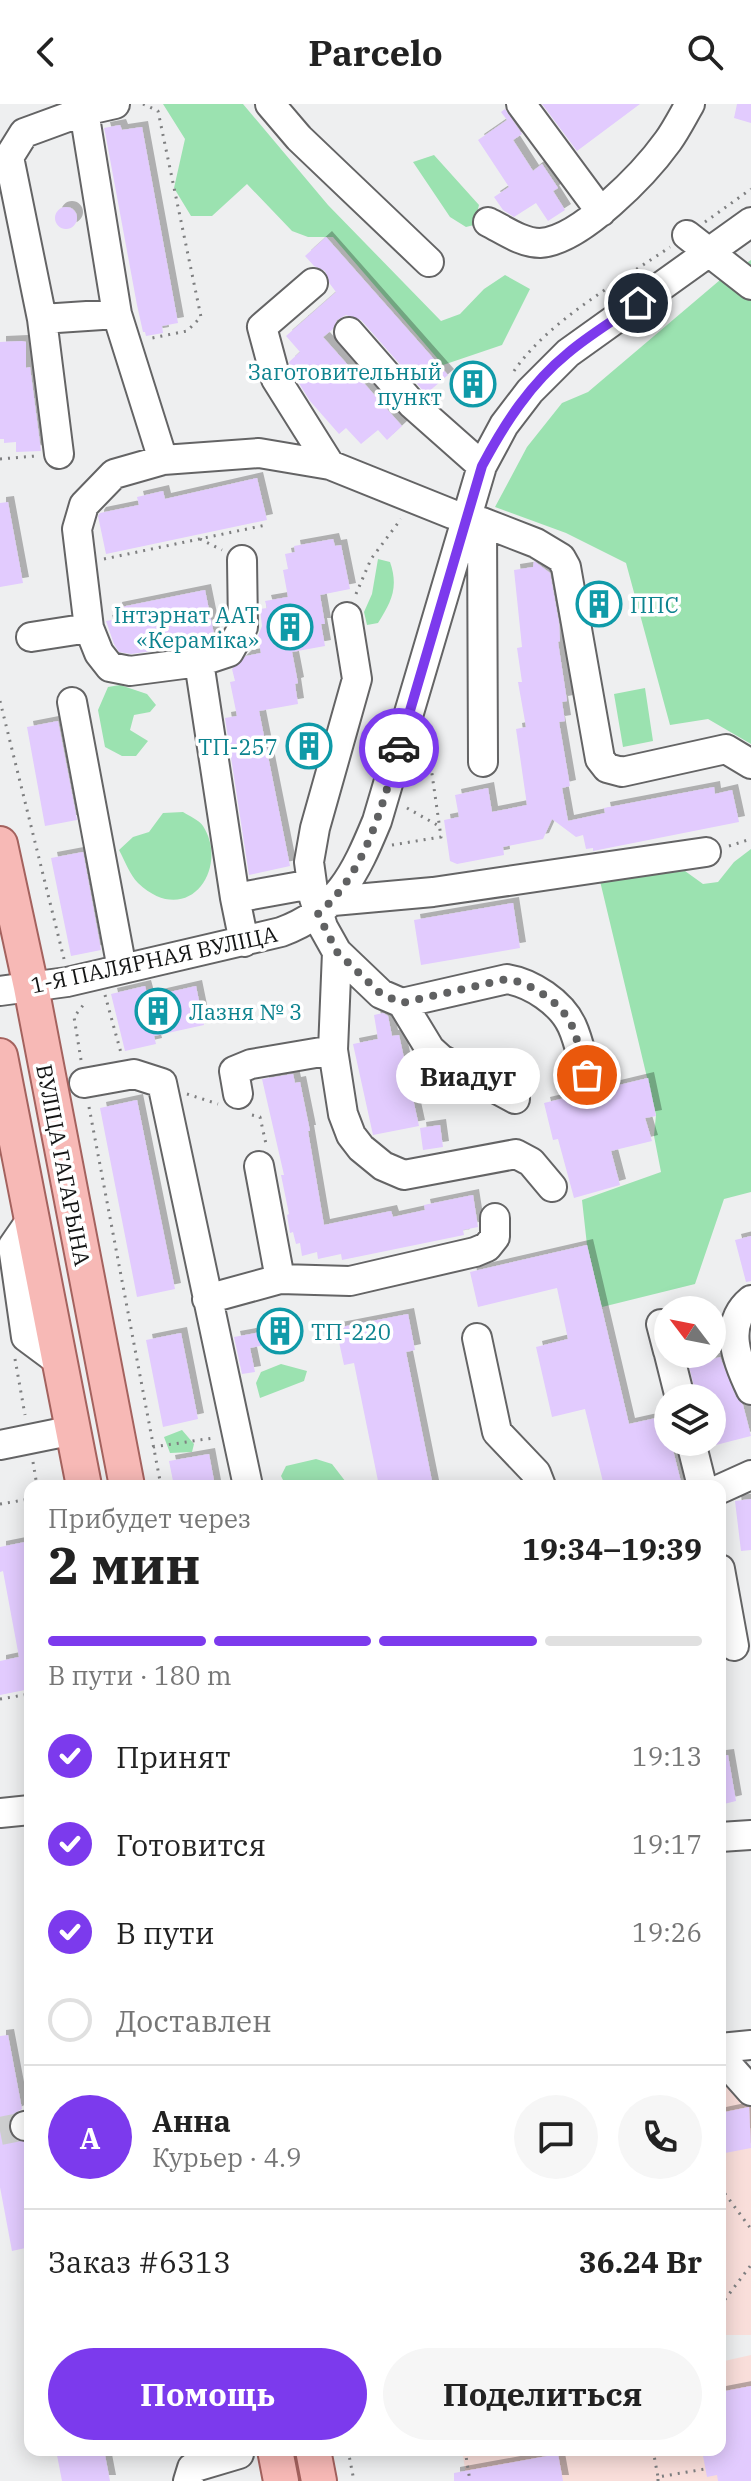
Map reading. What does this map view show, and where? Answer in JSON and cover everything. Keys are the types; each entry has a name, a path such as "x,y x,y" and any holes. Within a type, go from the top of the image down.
{"main road":[{"name":"ВУЛІЦА ГАГАРЫНА","path":"0,844 15,989 126,1480"},
{"name":"ВУЛІЦА ГАГАРЫНА","path":"0,1056 7,1124 33,1217 83,1480"},
{"path":"276,2456 281,2481"},
{"path":"314,2456 319,2481"}],"street":[{"path":"59,454 42,319 9,157 24,133 84,111 115,104"},
{"path":"270,104 299,138 429,262"},
{"path":"521,104 601,212"},
{"path":"488,222 522,239 540,243 564,236 601,212 668,142 690,104"},
{"path":"84,111 117,314 163,460"},
{"name":"1-Я ПАЛЯРНАЯ ВУЛІЦА","path":"15,989 122,969 281,932 302,924 321,900 357,869 377,821 474,519 482,466 504,425 530,391 568,353 751,222"},
{"path":"687,235 751,285"},
{"path":"313,283 262,327 276,379 330,465"},
{"path":"42,319 117,314"},
{"path":"349,332 412,404 482,466"},
{"path":"242,560 243,627 229,652 199,662 130,671 110,667 99,653 89,628 77,529 84,505 114,474 163,460 259,453 330,465 474,519 550,550 561,558 566,567 600,759 607,768 622,772 726,749 751,764"},
{"path":"474,519 483,762"},
{"path":"347,617 357,679 315,828 309,862 337,952 333,1050 343,1114 351,1135 372,1159 404,1175 516,1154 531,1162 552,1187"},
{"path":"31,637 89,628"},
{"path":"199,662 244,942"},
{"path":"72,702 122,969"},
{"path":"235,898 321,900 433,892 706,852"},
{"path":"337,952 381,994 402,1003 430,1049 441,1059 515,1099"},
{"path":"402,1003 507,979 520,981 563,1013 571,1025 587,1075"},
{"path":"227,1098 234,1071 251,1064 333,1050"},
{"path":"84,1083 134,1074 162,1083 247,1480"},
{"path":"259,1166 280,1279"},
{"path":"207,1299 280,1279 350,1281 475,1252 495,1237 495,1218"},
{"path":"751,1300 740,1309 732,1331 740,1368 751,1390"},
{"path":"477,1338 497,1432 536,1473 539,1480"},
{"path":"0,1445 74,1430"},
{"path":"694,1456 700,1480"},
{"path":"726,1486 751,1475"},
{"path":"726,1600 735,1647"},
{"path":"0,1813 24,1811"},
{"path":"726,1837 751,1835"},
{"path":"726,2047 751,2045"},
{"path":"726,2063 751,2091"},
{"path":"188,2481 192,2468 232,2456"},
{"path":"221,2481 222,2474 241,2456"}],"path":[{"path":"139,340 187,331 201,317 158,111 143,104"},
{"path":"347,617 371,559 393,532 413,498"},
{"path":"81,564 266,525"},
{"path":"0,701 64,959"},
{"path":"384,846 441,837 426,735"},
{"path":"400,804 439,826"},
{"path":"104,991 120,1053 134,1074"},
{"path":"74,1017 160,1480"},
{"path":"188,1094 227,1098"},
{"path":"13,1348 36,1480"},
{"path":"153,1447 185,1441"},
{"path":"0,1504 24,1500"},
{"path":"0,1699 24,1695"},
{"path":"726,2195 751,2229"},
{"path":"726,2298 751,2265"},
{"path":"349,2456 354,2481"},
{"path":"466,2456 470,2481"},
{"path":"654,2456 658,2479 705,2469"}],"shaded area":[{"path":"751,2069 751,2335 726,2335 726,2071"},
{"path":"751,2355 751,2481 467,2481 463,2456 726,2456 726,2361"}],"green space":[{"path":"163,104 243,104 328,205 441,321 460,314 484,289 505,275 530,289 502,345 443,365 333,237 308,237 292,231 247,184 212,216 191,216 174,188 185,139"},
{"path":"434,155 479,205 474,225 466,227 450,217 413,162"},
{"path":"751,260 751,744 708,719 670,725 626,563 566,533 495,507 527,447 562,403 588,392 720,280"},
{"path":"378,559 390,562 394,587 378,623 367,625 364,612 372,594"},
{"path":"120,685 147,694 156,705 150,712 134,715 130,730 148,741 136,756 122,756 105,747 98,710 108,687"},
{"path":"645,688 653,741 623,747 614,694"},
{"path":"183,812 203,826 210,842 211,859 207,875 199,888 188,897 173,900 156,896 138,883 119,850 133,837 149,832 163,813"},
{"path":"751,849 751,1192 724,1199 695,1284 602,1307 587,1245 582,1200 661,1172 654,1136 656,1115 600,881 685,871 703,884 718,882 734,862"},
{"path":"281,1364 307,1371 304,1381 260,1398 256,1383 261,1372"},
{"path":"182,1430 194,1444 192,1452 170,1453 164,1437"},
{"path":"316,1459 332,1464 344,1480 283,1480 281,1476 286,1466"}],"building":[{"path":"542,104 640,104 577,151"},
{"path":"737,104 751,104 751,123 734,118"},
{"path":"505,109 522,134 513,140 533,171 542,164 558,188 553,191 565,210 548,221 536,203 514,217 503,210 494,197 509,187 478,140 507,120 501,112"},
{"path":"120,125 122,130 142,127 178,323 162,326 163,333 146,336 137,305 104,128"},
{"path":"66,207 74,210 77,218 74,226 66,229 58,226 55,218 58,210"},
{"path":"326,237 448,375 426,394 361,320 346,315 337,320 333,329 323,337 402,426 387,440 378,430 361,444 346,428 339,434 310,401 292,372 289,362 300,352 286,336 336,292 325,271 314,266 305,256"},
{"path":"0,342 26,342 26,368 30,367 41,451 16,452 16,442 4,443 4,439 0,439"},
{"path":"257,478 267,520 106,554 98,516 100,513 139,505 137,497 163,491 165,499"},
{"path":"8,502 23,583 0,587 0,503"},
{"path":"333,539 335,546 341,545 350,589 320,595 325,646 292,652 298,683 295,684 298,704 259,711 290,866 249,875 225,718 237,716 230,682 235,681 232,669 246,656 261,653 258,636 262,626 260,609 267,608 265,601 288,597 283,570 288,569 285,554 295,552 294,546"},
{"path":"534,561 550,573 559,623 558,642 567,701 562,702 565,721 559,722 570,786 562,788 568,821 605,813 604,808 714,787 715,794 732,790 739,822 593,851 593,848 586,849 583,835 576,837 552,819 543,839 503,847 504,855 457,864 450,861 444,820 459,817 455,795 488,788 492,812 527,805 516,729 526,727 518,682 522,682 517,648 522,647 514,570 533,567"},
{"path":"205,590 215,639 131,654 119,652 106,621 118,619 116,608"},
{"path":"58,721 77,820 45,826 27,727"},
{"name":"ТП-257","path":"315,732 318,756 303,760 298,736"},
{"path":"83,852 101,950 71,956 51,858"},
{"path":"513,903 520,948 421,965 414,920"},
{"name":"Лазня № 3","path":"145,986 148,997 196,986 204,1025 154,1036 156,1044 125,1051 111,994"},
{"path":"383,1013 388,1016 392,1036 399,1035 419,1126 373,1135 353,1044 378,1039 374,1015"},
{"path":"293,1074 295,1083 300,1082 324,1225 391,1211 393,1217 425,1210 424,1205 473,1195 478,1227 463,1230 464,1235 342,1260 341,1254 318,1259 317,1252 302,1256 300,1243 296,1244 293,1232 290,1233 281,1175 284,1175 262,1079"},
{"path":"648,1078 656,1116 645,1118 652,1141 611,1151 620,1185 574,1198 558,1139 553,1140 544,1103"},
{"path":"137,1100 175,1289 137,1297 100,1108"},
{"path":"440,1125 443,1147 423,1150 420,1128"},
{"path":"751,1236 751,1281 746,1282 735,1240"},
{"path":"587,1245 629,1424 654,1418 654,1456 674,1456 680,1480 603,1480 585,1409 552,1417 536,1347 568,1339 557,1288 478,1307 470,1272"},
{"path":"408,1314 415,1350 406,1352 432,1480 378,1480 354,1363 344,1365 336,1328"},
{"path":"285,1318 290,1340 250,1348 255,1372 242,1374 234,1337 272,1330 270,1321"},
{"path":"181,1333 198,1419 163,1427 146,1340"},
{"path":"690,1368 724,1368 736,1397 743,1405 751,1436 726,1442 726,1384 694,1384"},
{"path":"209,1454 214,1480 173,1480 169,1461"},
{"path":"751,1499 751,1550 741,1551 735,1501"},
{"path":"24,1542 24,1690 0,1695 0,1661 19,1657 3,1571 0,1572 0,1547"},
{"path":"726,1755 736,1801 726,1804"},
{"path":"8,2035 22,2109 13,2114 8,2129 13,2138 24,2142 24,2248 12,2251 0,2187 0,2036"},
{"path":"749,2107 751,2148 726,2153 726,2112"},
{"path":"751,2386 751,2481 718,2481 717,2475 707,2477 703,2456 726,2456 726,2391"},
{"path":"57,2456 105,2456 110,2481 62,2481"},
{"path":"558,2456 563,2481 454,2481 454,2473"}],"tunnel":[{"path":"0,2131 24,2126"}],"way so far":[{"path":"399,748 377,821 357,869 333,901 318,914 337,952 381,994 402,1003 507,979 520,981 563,1013 571,1025 587,1075"}],"place":[{"name":"Заготовительный пункт","path":"473,384"},
{"name":"ППС","path":"599,604"},
{"name":"Інтэрнат ААТ «Кераміка»","path":"290,627"},
{"name":"ТП-257","path":"309,746"},
{"name":"Лазня № 3","path":"158,1011"},
{"name":"Виадуг","path":"587,1075"},
{"name":"ТП-220","path":"280,1331"}],"route":[{"path":"399,748 482,466 504,425 530,391 568,353 638,303"}]}
